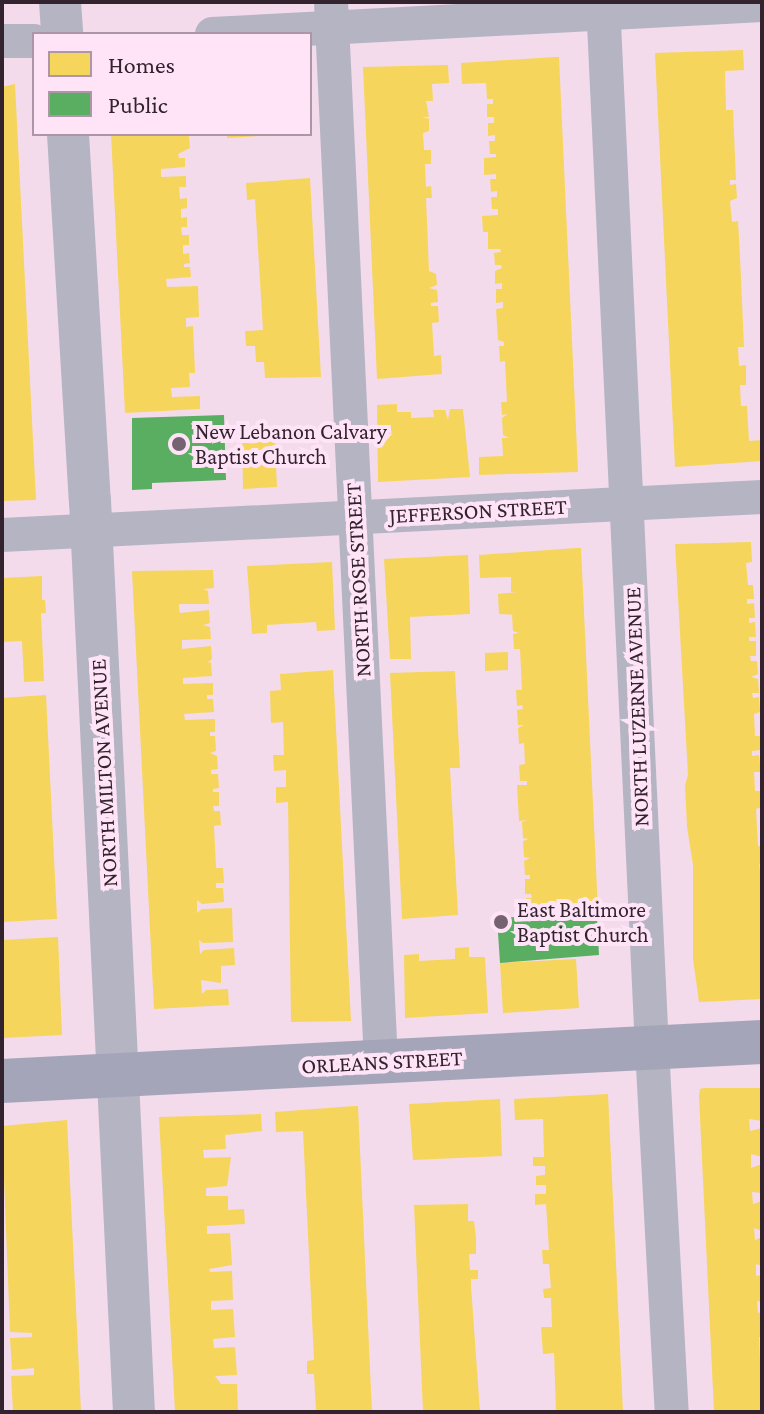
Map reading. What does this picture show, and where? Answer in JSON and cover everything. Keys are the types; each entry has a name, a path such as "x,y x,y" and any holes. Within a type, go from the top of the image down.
{"main road":[{"name":"ORLEANS STREET","path":"2,1081 762,1042"}],"street":[{"path":"60,2 62,32"},
{"path":"225,32 332,16 762,5"},
{"name":"NORTH LUZERNE AVENUE","path":"603,9 672,1412"},
{"name":"NORTH ROSE STREET","path":"332,16 381,1062"},
{"path":"2,41 32,41"},
{"name":"NORTH MILTON AVENUE","path":"68,136 92,531 134,1412"},
{"name":"JEFFERSON STREET","path":"2,535 762,497"}],"building: Homes":[{"path":"743,50 744,70 725,71 726,110 733,110 736,180 730,180 730,185 736,184 737,198 730,201 732,222 738,221 740,256 744,347 738,347 739,366 746,365 746,385 740,385 741,406 747,406 749,441 762,440 762,461 675,467 655,53"},
{"path":"559,57 578,472 479,475 479,457 503,456 502,438 509,438 503,435 502,418 508,414 502,415 501,402 507,402 505,361 500,362 499,346 504,346 504,342 498,340 496,309 503,308 503,302 496,303 496,289 502,289 502,283 495,284 495,271 502,268 495,265 494,253 501,252 500,249 488,249 488,232 483,232 482,216 498,215 498,209 492,209 491,197 497,197 497,191 491,192 490,179 496,179 496,174 484,175 484,158 496,157 496,154 490,154 489,141 495,141 495,135 488,136 488,123 494,123 494,117 487,117 487,104 493,104 493,99 487,99 486,83 462,84 461,63"},
{"path":"448,65 449,83 432,84 433,101 426,101 429,117 422,117 429,119 429,131 423,133 424,150 431,150 431,164 425,164 426,187 431,186 432,198 426,198 429,271 436,274 437,285 429,288 437,290 438,302 431,303 431,306 438,306 439,322 432,323 434,356 441,355 442,374 377,379 363,67"},
{"path":"15,84 36,500 2,501 2,87"},
{"path":"111,136 189,136 190,148 178,154 179,158 185,158 185,167 161,169 161,177 186,176 186,187 179,187 180,199 187,198 187,208 181,209 181,218 187,217 187,227 181,227 182,235 189,235 189,245 183,245 183,254 189,253 190,263 184,264 184,267 190,267 191,277 166,279 167,287 198,286 199,317 186,318 186,327 193,326 195,373 189,373 190,387 171,388 172,397 200,396 200,409 125,413"},
{"path":"310,178 321,377 265,378 264,362 256,362 255,346 246,346 245,331 263,330 255,199 247,200 246,183"},
{"path":"397,404 397,412 411,412 411,418 434,417 433,410 445,410 448,420 450,409 463,409 470,477 378,482 377,405"},
{"path":"274,427 277,487 243,489 242,429"},
{"path":"751,542 752,562 746,563 748,585 753,585 754,599 747,599 747,604 754,603 755,618 749,618 749,623 755,622 756,637 749,637 749,641 756,641 756,656 750,656 751,661 757,661 758,674 751,677 758,679 759,693 752,693 753,698 759,697 760,712 754,714 755,736 761,736 761,750 752,751 752,756 759,755 761,772 754,772 755,791 761,791 762,807 756,809 758,846 762,846 762,864 759,864 762,885 762,999 699,1002 693,959 693,865 687,827 685,785 688,775 675,544"},
{"path":"581,548 598,911 527,915 526,898 532,898 531,894 525,894 525,879 530,879 530,875 525,875 524,861 530,858 524,857 523,841 529,839 523,838 522,822 527,820 519,821 517,785 527,785 527,781 520,781 519,765 525,764 524,743 519,744 518,728 524,725 518,725 517,710 523,709 522,705 517,706 516,690 522,690 520,649 514,649 513,634 519,633 513,631 512,615 517,615 499,614 498,594 517,592 511,592 511,577 480,578 479,555"},
{"path":"468,555 470,614 410,617 411,659 390,659 384,559"},
{"path":"332,562 335,630 317,631 316,622 267,625 267,633 252,634 247,566"},
{"path":"213,570 214,588 203,589 208,591 209,604 179,604 179,608 180,613 209,610 210,623 203,625 210,627 211,639 182,640 182,649 211,646 212,659 207,663 211,662 212,676 183,678 183,684 213,683 213,695 207,695 207,699 213,699 214,712 184,714 185,720 215,719 215,732 210,732 210,736 215,736 216,751 210,753 217,756 218,769 211,770 211,774 218,774 219,788 213,789 213,792 219,792 219,806 213,806 214,811 220,811 221,825 214,826 216,868 223,868 224,883 216,883 216,888 223,888 224,902 202,904 197,900 197,913 202,909 232,908 233,942 203,943 199,940 200,954 204,950 234,948 235,965 221,966 221,983 201,980 202,994 206,990 228,989 229,1005 154,1009 132,571"},
{"path":"42,576 42,600 45,600 46,613 41,613 44,681 24,682 22,641 2,642 2,578"},
{"path":"508,652 508,670 485,671 485,653"},
{"path":"333,670 351,1021 291,1022 288,802 276,803 276,787 286,787 286,770 274,771 273,755 284,755 283,722 271,723 270,691 281,690 280,674"},
{"path":"455,671 460,768 450,768 458,915 402,919 390,673"},
{"path":"46,695 57,919 2,922 2,698"},
{"path":"58,937 62,1035 2,1038 2,940"},
{"path":"469,947 469,957 485,957 488,1013 405,1018 404,955 419,954 419,961 455,959 455,948"},
{"path":"576,959 579,1008 503,1013 500,963"},
{"path":"762,1088 762,1121 749,1119 750,1131 762,1128 762,1157 751,1154 751,1168 762,1164 762,1193 752,1192 753,1204 762,1201 762,1231 754,1228 755,1240 762,1237 762,1266 756,1264 756,1276 762,1275 762,1302 757,1301 758,1313 762,1312 762,1337 759,1337 762,1412 714,1412 699,1096 700,1089"},
{"path":"608,1094 623,1412 556,1412 554,1353 543,1354 541,1327 552,1327 551,1298 544,1298 543,1289 551,1288 549,1264 543,1264 542,1250 549,1250 546,1204 535,1205 535,1194 546,1194 546,1185 536,1185 536,1176 545,1175 545,1166 533,1166 533,1157 544,1157 543,1119 515,1120 514,1099"},
{"path":"500,1099 502,1156 413,1160 409,1104"},
{"path":"358,1106 372,1412 316,1412 314,1374 307,1374 307,1361 314,1360 303,1131 276,1132 275,1112"},
{"path":"261,1114 262,1131 225,1135 226,1149 203,1150 204,1158 231,1157 227,1186 206,1188 206,1196 228,1196 228,1210 244,1209 245,1224 207,1226 207,1234 230,1233 232,1265 209,1269 210,1272 232,1271 233,1300 211,1301 211,1310 233,1309 235,1337 213,1339 214,1348 235,1347 237,1375 215,1376 221,1384 237,1384 238,1412 175,1412 159,1117"},
{"path":"67,1120 81,1412 13,1412 11,1376 34,1375 34,1368 12,1370 10,1338 32,1337 32,1333 10,1332 2,1126"},
{"path":"468,1204 468,1221 474,1221 476,1238 476,1254 469,1254 470,1270 478,1270 478,1279 471,1279 471,1286 480,1412 423,1412 414,1205"}],"building: Public":[{"name":"New Lebanon Calvary Baptist Church","path":"224,415 226,480 152,483 152,489 132,490 132,418"},
{"path":"515,917 515,922 597,917 599,955 500,963 497,918"}],"place":[{"name":"New Lebanon Calvary Baptist Church","path":"179,444"},
{"name":"East Baltimore Baptist Church","path":"501,922"}]}
